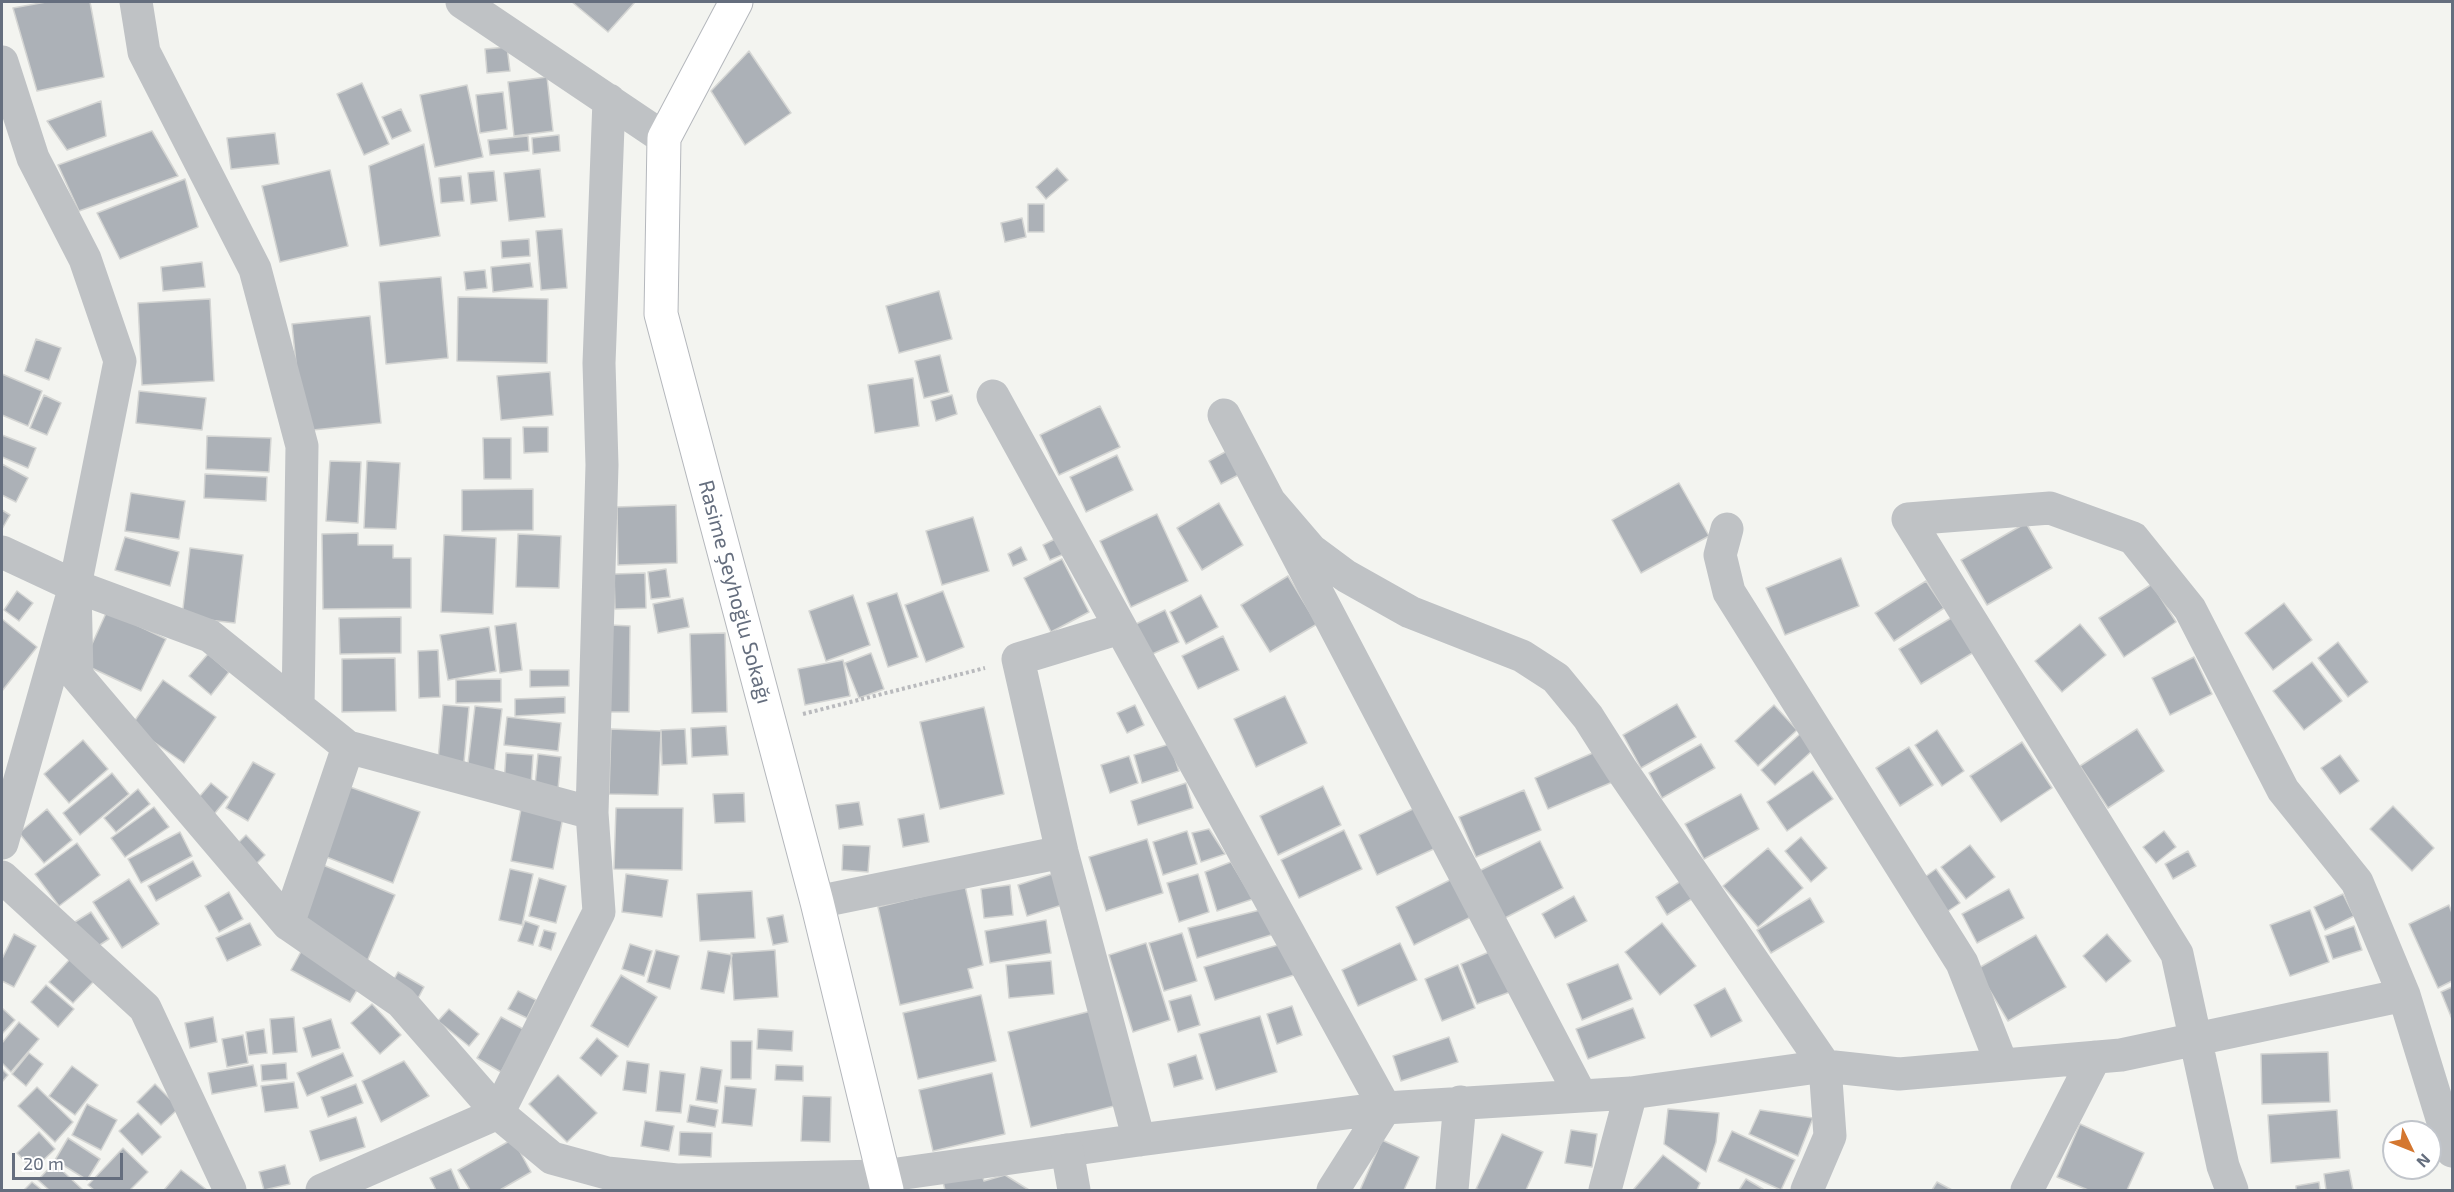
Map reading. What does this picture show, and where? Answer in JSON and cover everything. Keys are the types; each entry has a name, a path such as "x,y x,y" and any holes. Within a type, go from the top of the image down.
{"main road":[{"name":"Rasime Şeyhoğlu Sokağı","path":"736,2 664,138 661,314 817,902 885,1184"}],"street":[{"path":"136,2 144,51 255,269 302,446 298,707"},
{"path":"462,2 664,138"},
{"path":"2,62 33,158 85,259 120,361 75,586 2,843"},
{"path":"322,1191 498,1113 599,912 592,813 602,465 599,363 609,100"},
{"path":"993,396 1385,1108"},
{"path":"1224,415 1581,1096"},
{"path":"1269,501 1311,550 1346,576 1410,612 1522,656 1556,678 1588,717 1621,769 1825,1066 1830,1136 1807,1191"},
{"path":"2223,1182 2197,1039 2177,954 1908,519 2050,508 2133,538 2190,609 2283,790 2357,882 2404,995 2452,1151"},
{"path":"1727,529 1720,555 1729,592 1962,963 2002,1065"},
{"path":"2,552 75,586 210,636 348,747 592,813"},
{"path":"75,586 77,676 288,924 401,1002 498,1113 552,1158 607,1173 676,1180 885,1184 1066,1150 1385,1108 1631,1093 1825,1066 1899,1074 2121,1055 2404,995"},
{"path":"1120,628 1018,659 1062,852 1139,1140"},
{"path":"288,924 348,747"},
{"path":"817,902 1062,852"},
{"path":"2,877 145,1008 230,1191"},
{"path":"2027,1191 2095,1057"},
{"path":"1605,1191 1631,1093"},
{"path":"1452,1191 1460,1102"},
{"path":"1333,1191 1385,1108"},
{"path":"1066,1150 1074,1191"}],"path":[{"path":"770,723 1018,659"}],"building":[{"path":"46,2 90,2 104,77 37,91 13,8"},
{"path":"572,2 635,2 608,32"},
{"path":"507,47 510,71 487,73 485,49"},
{"path":"749,51 791,113 745,145 711,91"},
{"path":"547,77 553,131 514,136 508,82"},
{"path":"362,83 389,144 364,155 337,94"},
{"path":"467,85 483,157 435,167 420,95"},
{"path":"503,92 507,129 480,133 476,95"},
{"path":"101,101 106,136 67,150 47,121"},
{"path":"401,109 411,131 392,139 382,117"},
{"path":"152,131 178,176 79,211 58,165"},
{"path":"275,133 279,164 231,169 227,138"},
{"path":"559,135 560,151 533,154 532,138"},
{"path":"528,136 529,151 490,155 488,140"},
{"path":"424,144 440,236 380,246 369,166"},
{"path":"1057,168 1068,180 1046,199 1036,187"},
{"path":"540,169 545,217 509,221 504,173"},
{"path":"330,170 348,246 280,262 262,186"},
{"path":"494,171 497,201 471,204 468,173"},
{"path":"461,176 464,201 441,203 439,178"},
{"path":"185,179 198,227 120,259 97,213"},
{"path":"1028,204 1044,204 1044,232 1028,232"},
{"path":"1022,218 1026,237 1005,242 1001,223"},
{"path":"562,229 567,288 541,290 536,231"},
{"path":"529,239 530,256 502,258 501,241"},
{"path":"202,262 205,287 163,291 161,267"},
{"path":"530,263 533,287 493,292 491,267"},
{"path":"485,270 487,288 466,290 464,272"},
{"path":"441,277 448,358 386,364 379,282"},
{"path":"939,291 952,339 899,353 886,306"},
{"path":"458,297 548,299 547,363 457,361"},
{"path":"210,299 214,381 142,385 138,303"},
{"path":"370,316 381,423 303,431 292,324"},
{"path":"36,339 61,348 49,380 25,371"},
{"path":"940,355 949,392 924,398 915,361"},
{"path":"550,372 553,415 501,420 497,376"},
{"path":"2,374 42,391 28,426 2,415"},
{"path":"913,378 919,426 875,433 868,385"},
{"path":"139,391 206,398 202,430 136,423"},
{"path":"44,395 61,403 47,435 30,428"},
{"path":"952,395 957,414 936,421 931,401"},
{"path":"1100,406 1120,447 1059,475 1040,435"},
{"path":"523,427 548,427 548,452 524,453"},
{"path":"2,435 36,448 28,468 2,457"},
{"path":"207,436 271,438 269,472 206,469"},
{"path":"483,438 511,438 511,479 484,479"},
{"path":"1234,447 1246,471 1221,484 1209,461"},
{"path":"1117,455 1133,490 1086,512 1070,477"},
{"path":"330,461 361,462 358,523 326,521"},
{"path":"367,461 400,463 396,529 364,528"},
{"path":"2,464 28,478 16,502 2,495"},
{"path":"205,474 267,477 266,501 204,498"},
{"path":"1679,483 1709,536 1641,573 1612,520"},
{"path":"533,489 533,530 462,531 462,490"},
{"path":"131,493 185,501 179,539 125,531"},
{"path":"1219,503 1243,545 1202,570 1177,528"},
{"path":"676,505 677,563 618,565 617,507"},
{"path":"2,510 10,515 2,529"},
{"path":"1157,514 1188,581 1131,607 1100,541"},
{"path":"973,517 989,571 942,585 926,531"},
{"path":"2026,523 2052,568 1987,605 1961,560"},
{"path":"358,533 358,545 393,545 393,558 411,558 411,608 323,609 322,534"},
{"path":"518,534 561,536 559,588 516,587"},
{"path":"444,535 496,538 493,614 441,612"},
{"path":"125,537 179,552 170,586 115,570"},
{"path":"1059,537 1066,553 1050,560 1043,545"},
{"path":"1021,547 1027,560 1013,566 1008,554"},
{"path":"190,548 243,555 235,623 182,617"},
{"path":"1841,558 1859,606 1785,635 1766,588"},
{"path":"1062,559 1089,612 1051,632 1024,578"},
{"path":"666,569 670,597 651,599 648,572"},
{"path":"645,573 646,608 615,609 614,574"},
{"path":"1288,576 1317,624 1270,652 1241,605"},
{"path":"1926,581 1944,608 1894,641 1875,613"},
{"path":"2152,584 2176,622 2124,657 2099,618"},
{"path":"17,591 33,603 19,621 4,610"},
{"path":"943,591 964,647 926,662 905,605"},
{"path":"897,593 918,657 888,667 867,603"},
{"path":"853,595 870,645 826,661 809,611"},
{"path":"1201,595 1218,627 1186,644 1170,612"},
{"path":"683,598 689,627 658,633 653,604"},
{"path":"2284,603 2312,640 2273,670 2245,633"},
{"path":"1165,610 1179,642 1150,655 1136,624"},
{"path":"107,611 166,639 141,691 83,664"},
{"path":"1958,614 1979,649 1921,684 1899,649"},
{"path":"401,617 401,653 340,654 339,618"},
{"path":"2,619 37,647 2,691"},
{"path":"516,623 522,670 500,673 495,626"},
{"path":"2080,624 2106,655 2062,692 2035,661"},
{"path":"611,625 630,626 629,712 610,712"},
{"path":"489,627 496,671 448,680 440,635"},
{"path":"725,633 727,712 692,713 690,634"},
{"path":"1223,636 1239,670 1198,689 1182,656"},
{"path":"2338,642 2368,682 2348,697 2318,658"},
{"path":"438,650 440,697 419,698 418,651"},
{"path":"871,653 884,689 859,698 845,663"},
{"path":"208,654 229,672 211,695 189,676"},
{"path":"2194,657 2212,694 2170,715 2152,678"},
{"path":"395,658 396,711 342,712 342,659"},
{"path":"843,660 850,696 805,705 798,669"},
{"path":"2312,662 2342,701 2304,730 2273,691"},
{"path":"530,670 569,670 569,686 530,687"},
{"path":"501,679 501,702 456,703 456,680"},
{"path":"163,680 216,717 184,763 131,726"},
{"path":"1285,696 1307,743 1256,767 1234,719"},
{"path":"565,697 565,713 515,716 515,699"},
{"path":"1677,704 1696,737 1641,768 1623,735"},
{"path":"443,705 469,707 464,762 438,760"},
{"path":"1135,705 1144,725 1127,733 1117,713"},
{"path":"1774,705 1797,730 1758,766 1735,741"},
{"path":"475,706 502,709 494,774 467,772"},
{"path":"984,707 1004,794 940,809 920,722"},
{"path":"507,717 561,723 558,751 504,745"},
{"path":"726,726 728,755 692,757 691,728"},
{"path":"611,729 661,731 658,795 609,794"},
{"path":"685,729 687,764 662,765 661,730"},
{"path":"2137,729 2164,771 2108,808 2080,766"},
{"path":"1937,730 1964,771 1942,786 1915,745"},
{"path":"1800,734 1814,749 1775,785 1761,770"},
{"path":"83,740 108,769 69,803 44,774"},
{"path":"2022,742 2052,788 2001,822 1970,776"},
{"path":"1170,744 1179,771 1142,783 1134,755"},
{"path":"1701,744 1715,768 1662,798 1649,773"},
{"path":"1909,747 1933,785 1900,806 1876,768"},
{"path":"1602,749 1615,781 1548,809 1535,778"},
{"path":"506,753 533,755 531,786 504,784"},
{"path":"538,754 561,757 558,789 535,786"},
{"path":"2340,755 2359,781 2340,794 2321,768"},
{"path":"1129,756 1138,783 1110,793 1101,765"},
{"path":"253,762 275,774 248,821 226,808"},
{"path":"1813,771 1833,799 1787,831 1767,802"},
{"path":"112,773 129,794 80,835 63,813"},
{"path":"211,783 228,797 211,818 194,803"},
{"path":"1186,783 1193,808 1138,825 1131,801"},
{"path":"1323,786 1341,825 1278,855 1260,816"},
{"path":"350,787 420,812 393,883 324,856"},
{"path":"138,789 150,804 116,832 104,818"},
{"path":"1524,790 1541,830 1476,857 1459,817"},
{"path":"744,793 745,822 715,823 713,794"},
{"path":"1741,794 1759,829 1704,859 1685,824"},
{"path":"859,802 863,825 839,829 836,805"},
{"path":"1419,806 1438,847 1377,875 1359,835"},
{"path":"2393,806 2434,848 2412,871 2370,829"},
{"path":"154,807 169,827 125,857 111,838"},
{"path":"616,808 683,808 682,870 614,869"},
{"path":"47,809 72,840 44,863 19,833"},
{"path":"521,809 563,817 553,869 511,861"},
{"path":"924,814 929,842 903,847 898,819"},
{"path":"1209,829 1225,854 1201,862 1192,833"},
{"path":"1344,830 1362,869 1299,898 1281,860"},
{"path":"1187,831 1197,864 1163,875 1153,842"},
{"path":"2164,831 2176,847 2156,863 2143,847"},
{"path":"180,832 192,856 141,883 128,859"},
{"path":"246,835 265,855 253,867 233,848"},
{"path":"1801,837 1827,868 1811,882 1785,851"},
{"path":"1147,839 1163,893 1106,911 1089,857"},
{"path":"1540,841 1563,888 1501,920 1477,872"},
{"path":"77,843 100,875 59,906 35,874"},
{"path":"843,845 870,846 868,872 842,870"},
{"path":"1970,845 1995,877 1966,899 1941,867"},
{"path":"1768,848 1803,888 1758,927 1723,886"},
{"path":"2188,851 2196,866 2173,879 2165,864"},
{"path":"193,861 201,876 156,901 148,886"},
{"path":"1231,862 1253,899 1217,911 1205,872"},
{"path":"323,865 395,895 363,971 297,927"},
{"path":"510,869 533,874 522,925 499,920"},
{"path":"1936,869 1960,903 1939,917 1915,884"},
{"path":"626,874 668,880 662,917 622,912"},
{"path":"1052,874 1062,905 1027,916 1018,885"},
{"path":"1198,874 1209,912 1179,922 1167,883"},
{"path":"1456,877 1475,915 1414,945 1396,907"},
{"path":"539,878 566,886 556,923 529,916"},
{"path":"129,879 159,924 122,948 93,902"},
{"path":"1681,881 1693,898 1667,915 1656,897"},
{"path":"1010,885 1013,915 984,918 981,889"},
{"path":"965,886 983,965 968,969 973,988 900,1005 878,907"},
{"path":"2009,889 2024,918 1977,943 1962,914"},
{"path":"752,891 755,938 700,941 697,894"},
{"path":"229,892 243,919 219,932 205,906"},
{"path":"2343,894 2354,916 2325,930 2314,907"},
{"path":"1574,896 1587,921 1555,938 1542,914"},
{"path":"1810,898 1824,922 1771,953 1757,930"},
{"path":"2449,905 2452,913 2452,981 2438,988 2409,924"},
{"path":"1260,910 1274,934 1197,958 1188,928"},
{"path":"2310,910 2329,962 2290,976 2270,925"},
{"path":"91,912 109,939 89,952 70,925"},
{"path":"783,915 788,942 773,945 767,918"},
{"path":"1046,920 1051,953 990,963 985,931"},
{"path":"525,921 539,926 533,945 518,941"},
{"path":"250,923 261,945 227,961 216,938"},
{"path":"1662,923 1696,966 1660,995 1625,952"},
{"path":"2354,926 2362,950 2333,959 2325,936"},
{"path":"544,930 556,933 551,950 539,946"},
{"path":"1182,933 1197,981 1164,991 1149,943"},
{"path":"14,934 36,946 14,987 2,981 2,959"},
{"path":"2107,934 2131,961 2106,982 2083,956"},
{"path":"2036,935 2066,987 2008,1021 1977,969"},
{"path":"1146,943 1170,1020 1133,1032 1109,955"},
{"path":"1400,943 1417,980 1358,1006 1342,970"},
{"path":"630,944 652,951 644,976 622,969"},
{"path":"1278,945 1297,974 1215,1000 1204,967"},
{"path":"303,948 363,980 350,1002 291,970"},
{"path":"656,950 679,956 670,989 647,982"},
{"path":"775,950 778,997 734,1000 731,953"},
{"path":"1494,950 1510,992 1477,1004 1461,964"},
{"path":"708,951 732,955 724,993 701,989"},
{"path":"71,958 95,980 73,1003 49,982"},
{"path":"1051,961 1054,994 1009,998 1006,965"},
{"path":"1618,964 1632,999 1582,1020 1567,984"},
{"path":"1458,965 1475,1008 1442,1021 1425,979"},
{"path":"398,972 424,987 415,1004 389,988"},
{"path":"621,975 657,997 628,1047 591,1026"},
{"path":"46,985 74,1009 58,1027 31,1002"},
{"path":"2452,987 2452,1019 2441,992"},
{"path":"1725,988 1742,1021 1711,1037 1694,1005"},
{"path":"518,991 536,1000 527,1018 508,1009"},
{"path":"981,995 996,1061 918,1079 903,1013"},
{"path":"1191,995 1200,1025 1178,1032 1169,1001"},
{"path":"372,1004 401,1035 380,1054 351,1023"},
{"path":"1292,1006 1302,1035 1277,1044 1267,1014"},
{"path":"2,1008 15,1020 2,1034"},
{"path":"1633,1008 1645,1038 1588,1059 1576,1029"},
{"path":"449,1009 479,1034 469,1046 438,1021"},
{"path":"1091,1011 1114,1106 1031,1127 1008,1032"},
{"path":"1260,1016 1277,1072 1216,1090 1199,1034"},
{"path":"213,1017 217,1042 190,1048 185,1023"},
{"path":"294,1017 297,1052 273,1054 270,1019"},
{"path":"501,1017 525,1030 501,1072 477,1058"},
{"path":"331,1019 340,1048 312,1057 303,1028"},
{"path":"19,1022 39,1039 11,1072 2,1063 2,1043"},
{"path":"264,1029 267,1053 249,1055 246,1032"},
{"path":"758,1029 793,1031 792,1051 757,1049"},
{"path":"243,1035 248,1063 227,1067 222,1039"},
{"path":"1449,1037 1458,1062 1401,1081 1393,1056"},
{"path":"597,1038 618,1056 601,1076 580,1058"},
{"path":"731,1041 752,1041 751,1079 731,1079"},
{"path":"2328,1052 2330,1102 2262,1104 2261,1054"},
{"path":"29,1053 43,1064 26,1086 12,1074"},
{"path":"343,1053 353,1076 307,1096 297,1073"},
{"path":"1196,1055 1203,1079 1174,1087 1168,1064"},
{"path":"404,1061 429,1096 381,1122 362,1081"},
{"path":"627,1061 649,1064 646,1093 623,1090"},
{"path":"286,1063 287,1079 262,1081 261,1065"},
{"path":"253,1065 257,1086 212,1094 208,1073"},
{"path":"776,1065 803,1066 803,1081 775,1080"},
{"path":"72,1066 98,1085 75,1115 49,1096"},
{"path":"701,1067 722,1070 717,1103 696,1100"},
{"path":"2,1069 8,1075 2,1082"},
{"path":"660,1071 685,1074 681,1113 656,1111"},
{"path":"992,1073 1005,1134 933,1151 919,1090"},
{"path":"558,1075 597,1113 567,1142 529,1104"},
{"path":"294,1082 298,1108 265,1112 261,1086"},
{"path":"155,1084 179,1108 161,1125 137,1102"},
{"path":"356,1084 363,1103 328,1117 321,1097"},
{"path":"725,1086 756,1089 752,1126 722,1123"},
{"path":"37,1087 73,1122 55,1142 18,1106"},
{"path":"803,1096 831,1097 830,1142 801,1141"},
{"path":"87,1104 117,1120 101,1150 72,1135"},
{"path":"690,1105 718,1110 715,1127 687,1122"},
{"path":"1668,1109 1719,1113 1716,1142 1706,1172 1664,1144"},
{"path":"1760,1110 1813,1118 1798,1156 1749,1134"},
{"path":"2337,1110 2340,1158 2271,1163 2268,1115"},
{"path":"138,1113 161,1137 142,1155 119,1131"},
{"path":"356,1117 365,1147 320,1161 310,1131"},
{"path":"645,1121 674,1126 669,1151 641,1146"},
{"path":"2080,1124 2144,1153 2127,1190 2088,1190 2057,1177"},
{"path":"1571,1130 1597,1134 1592,1167 1565,1163"},
{"path":"1732,1131 1795,1160 1781,1190 1718,1161"},
{"path":"39,1132 55,1149 33,1170 17,1153"},
{"path":"680,1132 712,1133 711,1157 679,1155"},
{"path":"1502,1134 1543,1152 1526,1190 1476,1189"},
{"path":"68,1138 100,1159 87,1180 55,1160"},
{"path":"513,1139 531,1172 500,1190 470,1190 458,1170"},
{"path":"1382,1140 1419,1157 1404,1190 1360,1190"},
{"path":"123,1148 148,1172 130,1190 94,1190 88,1185"},
{"path":"1663,1155 1700,1183 1697,1190 1633,1190"},
{"path":"54,1163 83,1190 49,1190 38,1180"},
{"path":"285,1165 290,1184 264,1190 259,1172"},
{"path":"451,1169 460,1190 436,1190 430,1178"},
{"path":"181,1170 207,1190 164,1190"},
{"path":"2349,1170 2353,1190 2326,1190 2324,1174"},
{"path":"981,1172 984,1181 1005,1175 1029,1190 945,1190 943,1182"},
{"path":"1746,1179 1763,1189 1739,1190"},
{"path":"32,1182 42,1190 24,1190"},
{"path":"1937,1182 1952,1190 1932,1190"},
{"path":"2319,1182 2320,1190 2296,1190 2296,1186"}]}
